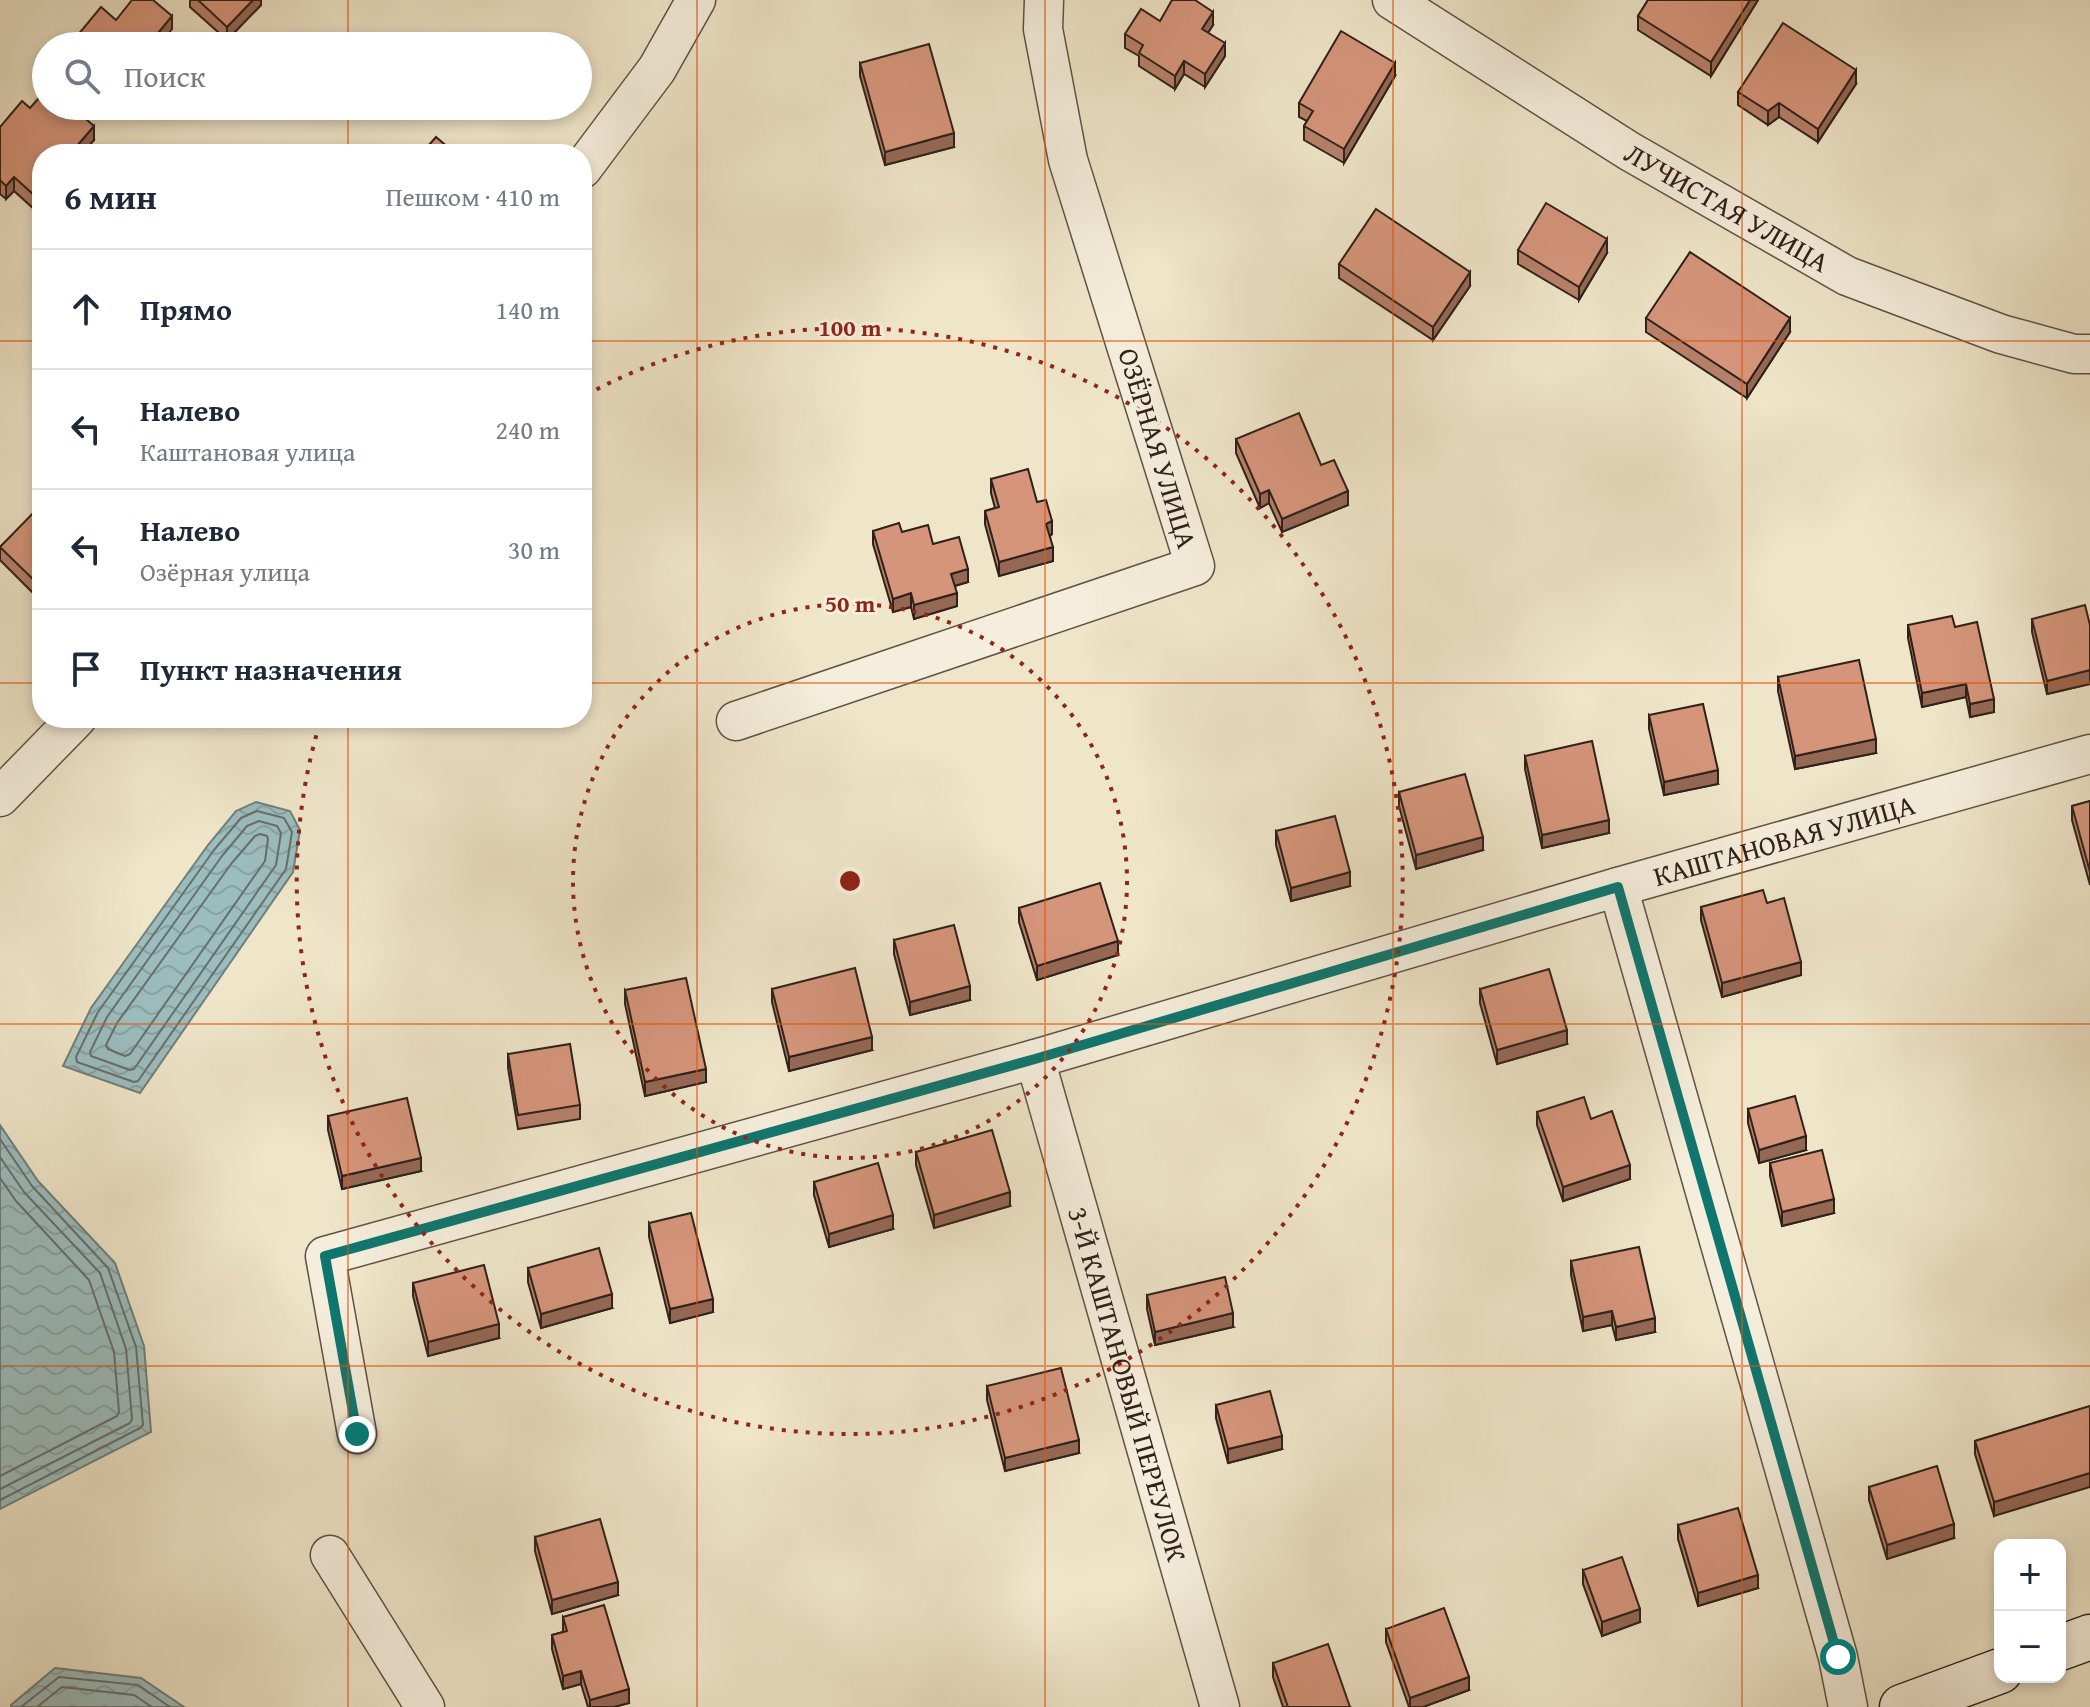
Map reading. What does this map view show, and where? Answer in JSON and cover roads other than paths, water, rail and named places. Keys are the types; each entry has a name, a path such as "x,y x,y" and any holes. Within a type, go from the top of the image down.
{"street":[{"path":"592,156 657,69 696,0"},
{"name":"ОЗЁРНАЯ УЛИЦА","path":"736,721 1195,566 1068,160 1043,29 1044,0"},
{"name":"ЛУЧИСТАЯ УЛИЦА","path":"1392,0 1629,151 1847,276 2001,334 2074,354 2090,354"},
{"path":"0,797 67,728"},
{"name":"КАШТАНОВАЯ УЛИЦА","path":"357,1434 325,1256 1035,1059 1618,887 2090,754"},
{"path":"1618,887 1833,1642 1848,1707"},
{"name":"3-Й КАШТАНОВЫЙ ПЕРЕУЛОК","path":"1035,1059 1220,1707"},
{"path":"330,1555 425,1707"},
{"path":"2066,1646 2090,1637"},
{"path":"1902,1707 1994,1673"}],"water":[{"path":"256,802 290,811 300,830 293,872 140,1093 63,1066 91,1008 208,845 236,811"},
{"path":"0,1125 38,1181 115,1263 144,1346 151,1432 0,1509"},
{"path":"55,1668 141,1678 184,1707 11,1707"}]}
